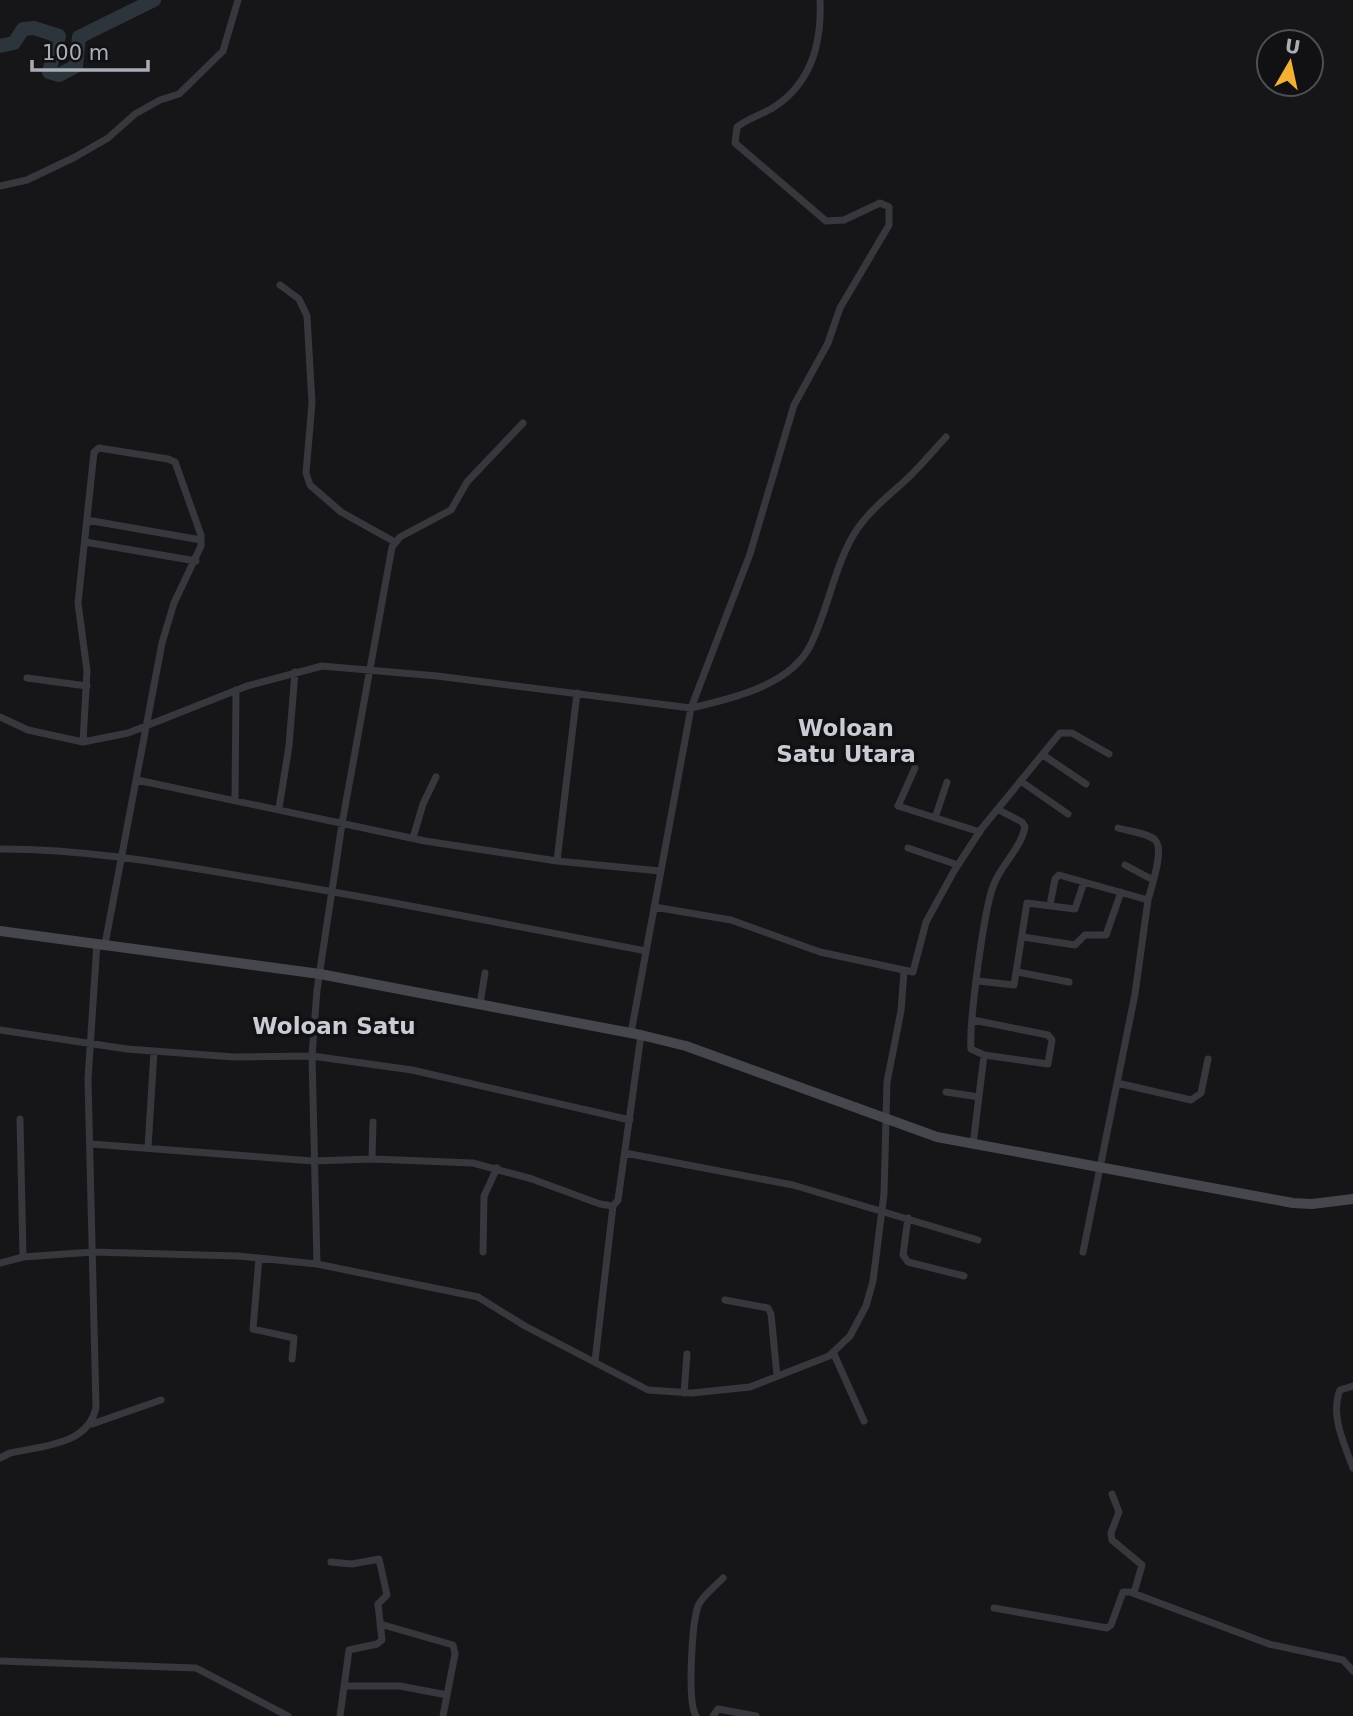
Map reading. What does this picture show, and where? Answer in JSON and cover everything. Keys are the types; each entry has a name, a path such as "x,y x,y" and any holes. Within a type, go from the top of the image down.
{"main road":[{"path":"0,931 320,974 636,1034 711,1055 884,1120 973,1145 1293,1203 1312,1204 1353,1199"}],"street":[{"path":"0,186 27,180 75,157 108,138 135,114 160,100 179,94 223,51 238,0"},
{"path":"595,1361 613,1206 618,1200 631,1120 636,1034 646,951 691,708 745,567 794,405 828,343 840,308 874,253 890,216 889,207 880,203 844,220 826,220 735,143 737,127 784,100 798,88 810,69 819,30 820,0"},
{"path":"280,285 299,299 307,316 312,403 306,473 310,485 341,513 396,542"},
{"path":"317,1265 312,1056 320,974 342,824 396,542 451,510 467,482 523,424"},
{"path":"0,717 28,730 83,742 114,737 236,690 322,666 370,669 691,708 767,683 800,660 811,646 837,572 865,517 909,477 946,437"},
{"path":"83,742 87,686 78,603 97,449 160,457 175,462 201,540 196,561 168,621 101,943 89,1044 97,1400 92,1424"},
{"path":"87,520 201,540"},
{"path":"85,542 196,561"},
{"path":"279,808 289,746 295,672"},
{"path":"27,678 87,686"},
{"path":"235,800 236,690"},
{"path":"557,861 577,693"},
{"path":"654,907 731,920 820,952 913,972 926,922 958,864 980,832 1043,755 1065,731 1109,754"},
{"path":"1043,755 1086,784"},
{"path":"915,768 898,806 980,832"},
{"path":"413,838 420,811 436,777"},
{"path":"137,780 413,838 557,861 660,871"},
{"path":"935,818 947,782"},
{"path":"1022,782 1068,814"},
{"path":"973,1020 1048,1035 1051,1039 1046,1066 984,1055 971,1048 973,1020 978,981 991,892 1025,827 1022,822 999,810"},
{"path":"1083,1252 1158,858 1157,841 1118,828"},
{"path":"908,848 958,864"},
{"path":"0,849 57,849 121,855 332,891 646,951"},
{"path":"1125,865 1153,880"},
{"path":"1050,905 1058,875 1148,900"},
{"path":"978,981 1012,986 1018,972 1028,901 1077,908 1084,881"},
{"path":"1023,937 1075,946 1085,935 1106,935 1121,892"},
{"path":"0,1263 23,1257 93,1252 258,1258 317,1265 478,1297 525,1326 595,1361 638,1387 684,1392 741,1389 834,1352 850,1336 870,1293 882,1210 884,1120 891,1050 903,998 904,971"},
{"path":"1018,972 1069,982"},
{"path":"480,1004 485,973"},
{"path":"0,1030 154,1051 260,1058 312,1056 412,1070 631,1120"},
{"path":"148,1148 154,1051"},
{"path":"973,1145 984,1055"},
{"path":"1117,1083 1191,1100 1201,1093 1208,1059"},
{"path":"946,1092 979,1097"},
{"path":"20,1119 23,1257"},
{"path":"372,1159 373,1122"},
{"path":"91,1144 313,1161 372,1159 458,1162 497,1168 600,1204 613,1206"},
{"path":"625,1153 793,1185 978,1240"},
{"path":"483,1252 484,1196 497,1168"},
{"path":"908,1218 904,1255 908,1262 964,1276"},
{"path":"258,1258 253,1329 294,1338 292,1359"},
{"path":"725,1300 761,1306 772,1314 777,1376"},
{"path":"834,1352 864,1421"},
{"path":"684,1392 687,1354"},
{"path":"1353,1386 1340,1390 1336,1402 1336,1417 1353,1468"},
{"path":"0,1458 78,1435 92,1424 161,1400"},
{"path":"1112,1494 1119,1512 1111,1533 1112,1540 1142,1565 1134,1593"},
{"path":"331,1562 352,1564 376,1559 381,1561 387,1595 378,1604 380,1643 349,1650 340,1716"},
{"path":"696,1716 692,1703 693,1638 698,1605 723,1577"},
{"path":"994,1608 1107,1628 1111,1625 1123,1592 1134,1593 1269,1644 1343,1660 1353,1671"},
{"path":"380,1624 453,1645 443,1716"},
{"path":"0,1661 196,1668 288,1716"},
{"path":"344,1686 400,1686 447,1695"},
{"path":"712,1716 718,1709 756,1716"}],"waterway":[{"path":"0,46 14,43 23,29 34,28 59,36 49,72 59,75 76,66 79,37 154,0"}],"district":[{"name":"Woloan Satu Utara","path":"846,741"},
{"name":"Woloan Satu","path":"334,1026"}]}
